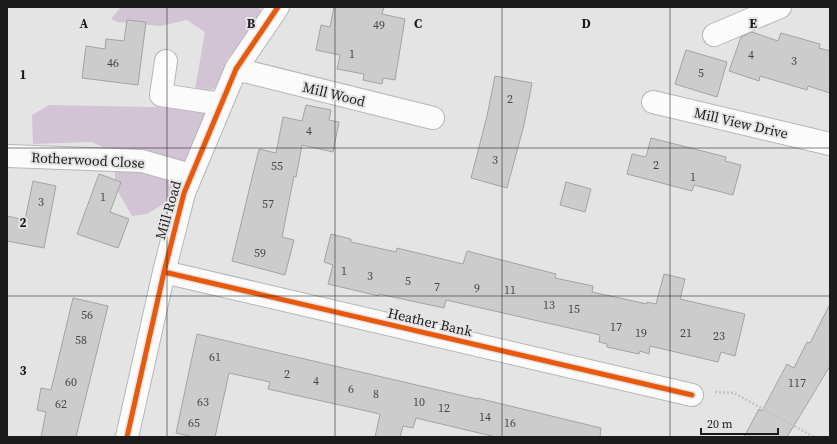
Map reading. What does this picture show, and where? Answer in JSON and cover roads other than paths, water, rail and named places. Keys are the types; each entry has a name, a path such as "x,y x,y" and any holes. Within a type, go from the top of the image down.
{"street":[{"name":"Mill Road","path":"127,437 164,272 184,193 236,69 278,7"},
{"path":"714,35 780,7"},
{"path":"166,61 161,95 221,104"},
{"name":"Mill Wood","path":"236,69 433,118"},
{"name":"Mill View Drive","path":"653,102 830,144"},
{"name":"Rotherwood Close","path":"8,156 142,161 191,176"},
{"name":"Heather Bank","path":"164,272 692,395"}]}
